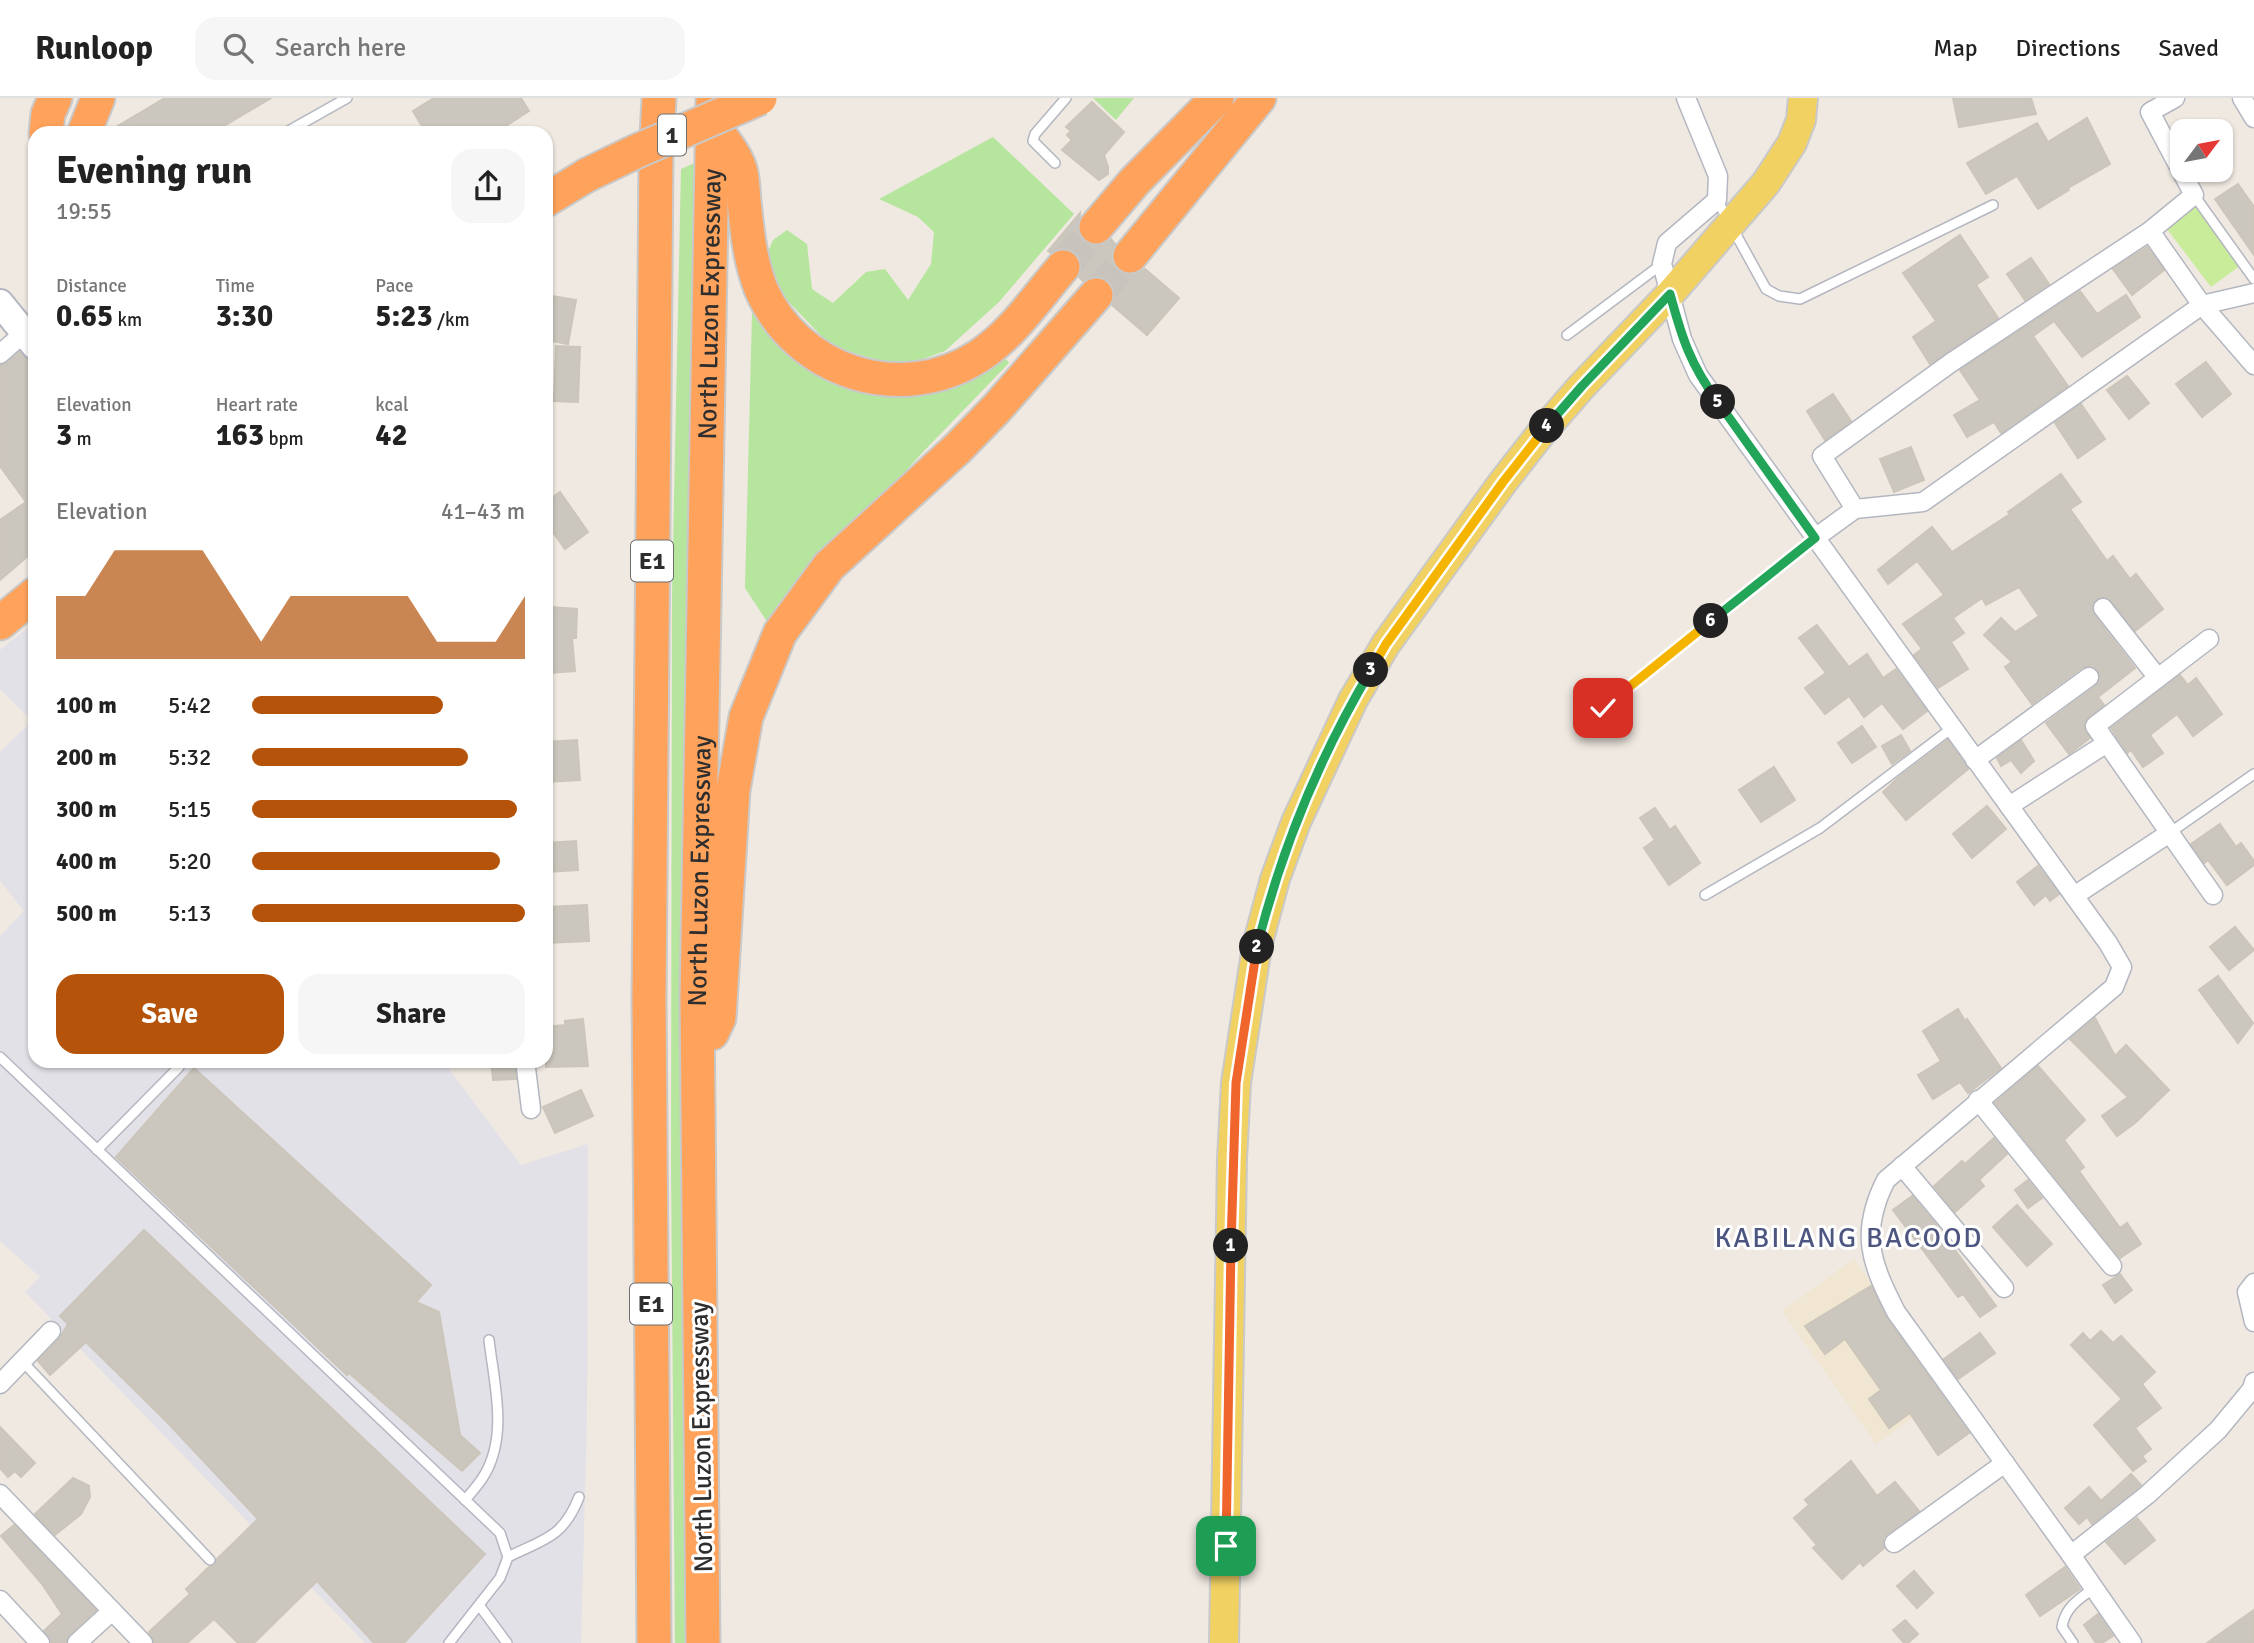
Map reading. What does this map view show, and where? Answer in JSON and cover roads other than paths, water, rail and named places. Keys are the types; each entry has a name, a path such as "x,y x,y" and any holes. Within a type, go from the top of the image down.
{"highway":[{"path":"47,126 54,98"},
{"path":"87,126 98,98"},
{"path":"636,98 638,119 656,156"},
{"name":"North Luzon Expressway","path":"654,1643 649,999 656,156 659,98"},
{"name":"1","path":"553,196 586,175 760,98"},
{"path":"1096,228 1134,183 1217,98"},
{"path":"1130,256 1259,98"},
{"path":"712,111 740,169 750,252 767,301 796,340 833,366 866,377 898,381 929,377 956,368 982,355 999,340 1063,267"},
{"name":"North Luzon Expressway","path":"703,1643 697,1064 712,111"},
{"path":"697,1064 719,1018 733,790 746,717 780,633 829,566 958,448 997,408 1096,295"},
{"path":"0,623 28,600"}],"main road":[{"path":"1224,1643 1232,1159 1236,1083 1257,946 1275,879 1296,822 1353,700 1386,644 1542,432 1670,294 1781,163 1801,120 1803,98"},
{"path":"0,303 28,337"}],"street":[{"path":"1686,98 1718,176 1717,201 1667,243 1662,264 1682,339 1698,375 2108,943 2122,967 2114,986 1886,1180 1879,1194 1871,1228 1870,1253 1877,1275 1896,1312 2132,1643"},
{"path":"1855,509 1822,456 1952,362 2150,230 2194,195 2150,112 2175,98"},
{"path":"2242,98 2254,118"},
{"path":"2150,230 2202,305 2254,365"},
{"path":"1815,538 1855,509 1923,502 2202,305 2254,292"},
{"path":"0,354 28,340"},
{"path":"2102,608 2158,678"},
{"path":"2209,639 2095,726 2213,895"},
{"path":"1975,760 2089,677"},
{"path":"2009,806 2107,743"},
{"path":"2074,896 2171,832"},
{"path":"526,1068 531,1109"},
{"path":"1978,1100 2112,1266"},
{"path":"1902,1166 2004,1287"},
{"path":"2254,1283 2247,1292 2254,1322"},
{"path":"0,1384 51,1331"},
{"path":"2071,1555 2147,1495 2218,1430 2252,1389 2254,1382"},
{"path":"1894,1543 2006,1463"},
{"path":"0,1494 143,1643"},
{"path":"0,1600 40,1643"},
{"path":"78,1643 113,1611"}],"lane":[{"path":"297,126 347,98"},
{"path":"1055,163 1033,141 1035,134 1066,98"},
{"path":"2194,195 2254,279"},
{"path":"1717,201 1766,289 1779,296 1800,299 1993,205"},
{"path":"1567,335 1662,264"},
{"path":"1603,708 1815,538"},
{"path":"1705,895 1820,828 1952,728"},
{"path":"2171,832 2254,774"},
{"path":"0,1058 500,1533 508,1557 500,1578 449,1643"},
{"path":"97,1150 178,1068"},
{"path":"465,1500 485,1473 494,1448 498,1425 489,1340"},
{"path":"23,1362 210,1560"},
{"path":"508,1557 556,1533 571,1517 579,1497"},
{"path":"2073,1643 2062,1627 2063,1619 2074,1602 2094,1588"},
{"path":"479,1605 506,1643"}],"tunnel":[{"path":"1063,267 1096,227"},
{"path":"1096,295 1130,256"}],"district":[{"name":"KABILANG BACOOD","path":"1849,1237"}]}
